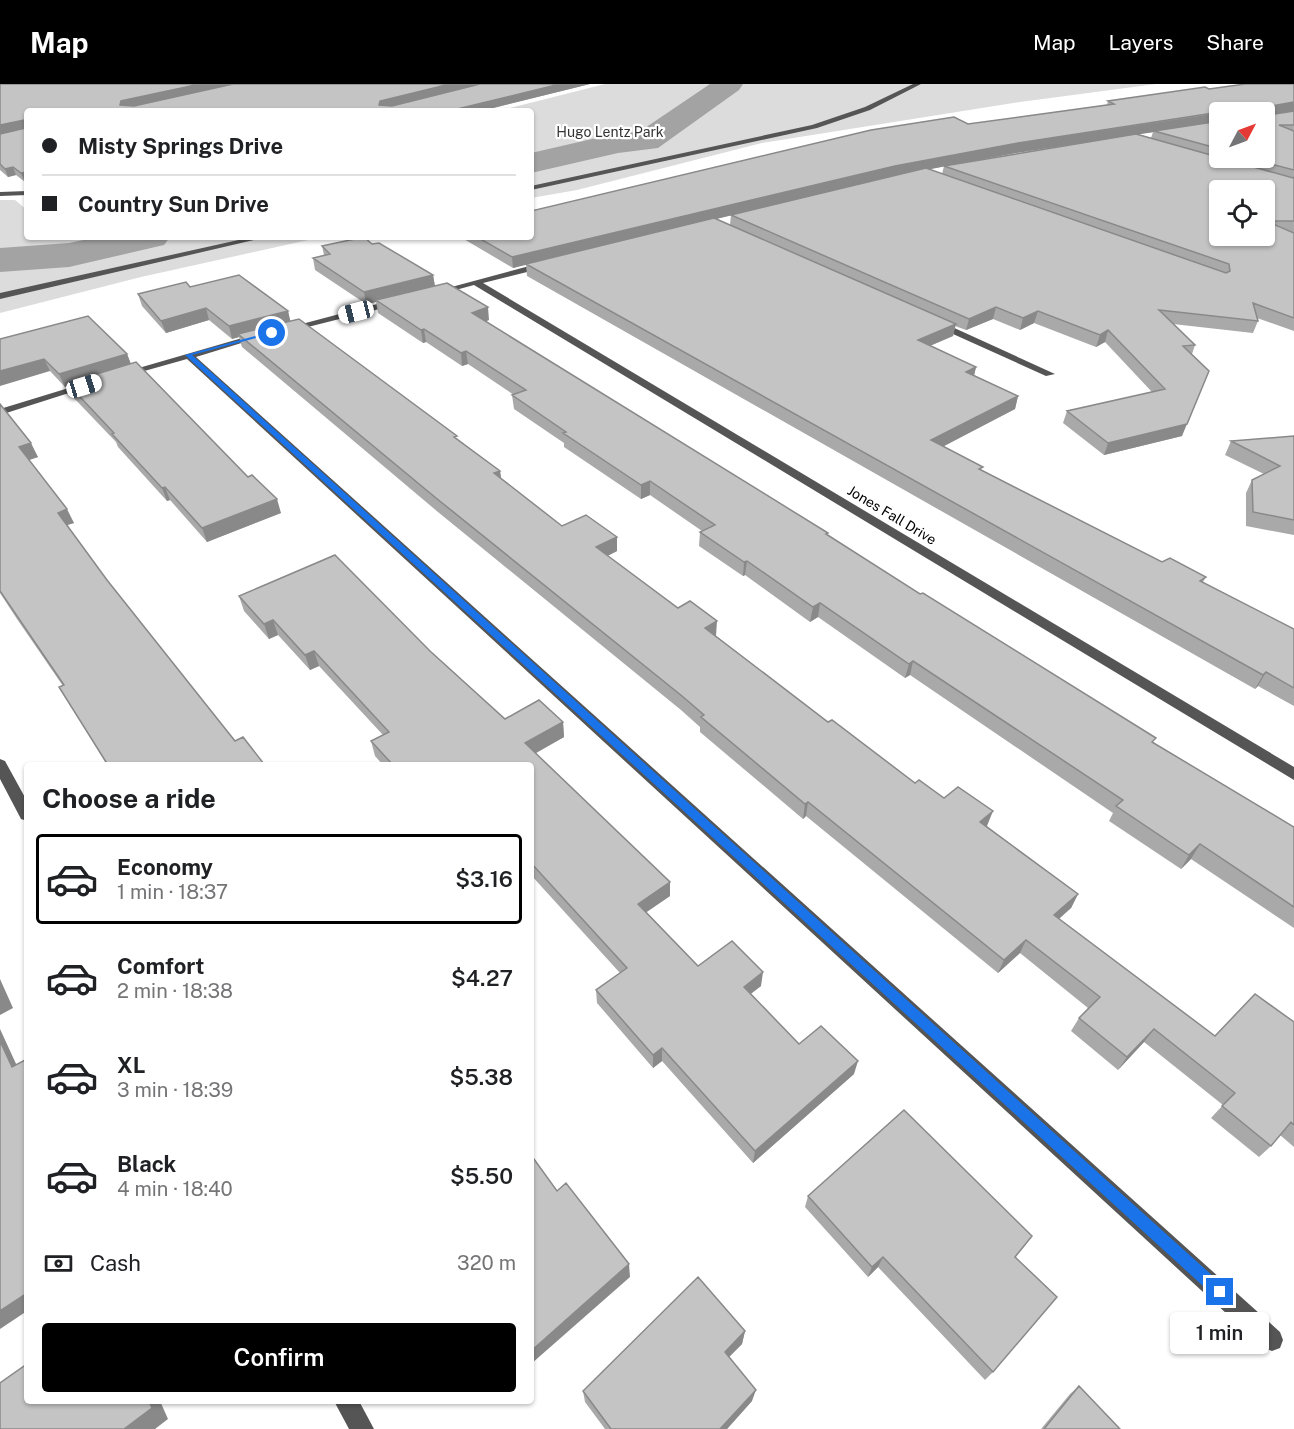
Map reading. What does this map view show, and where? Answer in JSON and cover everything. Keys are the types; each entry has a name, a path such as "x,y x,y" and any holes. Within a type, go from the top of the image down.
{"street":[{"path":"534,187 636,168 830,122 876,106 918,84"},
{"path":"0,194 24,193"},
{"path":"0,296 250,240"},
{"path":"431,293 555,263"},
{"name":"Jones Fall Drive","path":"475,282 1294,774"},
{"path":"277,332 410,298"},
{"path":"931,321 1050,374"},
{"path":"111,378 266,335"},
{"path":"188,355 1272,1340"},
{"path":"0,412 99,382"},
{"path":"0,765 24,809"},
{"path":"348,1404 362,1429"}],"green space":[{"name":"Hugo Lentz Park","path":"605,84 1156,84 1020,102 762,143 577,190 534,197 534,108 510,108"},
{"path":"0,200 15,200 24,208 24,240 308,240 141,277 0,313"}],"building":[{"path":"0,84 200,84 121,101 120,105 134,106 233,84 450,84 380,101 379,105 392,106 480,84 560,84 461,108 24,108 24,120 0,125"},
{"path":"1245,84 1294,84 1294,102 1275,105 1275,102 1209,102 1209,114 1018,143 895,166 512,257 482,240 534,240 534,210 871,130 954,117 968,124 1114,104 1108,101 1205,87 1209,89"},
{"path":"1294,111 1294,125 1279,125 1294,131 1294,170 1275,165 1275,114"},
{"path":"1209,123 1209,146 1154,131"},
{"path":"24,128 24,172 13,167 5,169 0,164 0,134"},
{"path":"1136,134 1209,154 1209,168 1257,168 1294,177 1294,221 1275,221 1275,180 1209,180 1209,246 1275,246 1275,225 1294,233 1294,318 1253,303 1258,321 1159,310 1195,345 1183,346 1209,371 1187,424 1108,443 1067,411 1165,389 1108,330 1100,335 1038,311 1023,318 996,307 969,319 731,215 926,168 1226,273 1230,271 1229,264 944,166"},
{"path":"714,218 956,324 918,340 976,367 966,372 1018,396 931,440 983,467 979,469 1162,562 1170,558 1206,577 1200,581 1294,629 1294,688 1266,672 1263,675 526,264"},
{"path":"350,240 379,243 433,275 364,292 313,258 330,254 322,246"},
{"path":"239,275 288,311 229,326 206,308 161,321 138,294 186,282 190,287"},
{"path":"447,283 488,307 472,313 828,533 826,534 920,594 923,593 1156,738 1152,742 1294,827 1294,907 1200,844 1189,855 1116,806 1123,800 913,661 909,664 820,603 813,607 747,561 744,562 700,532 715,525 650,481 641,485 563,433 566,432 512,395 526,390 466,351 461,353 424,329 421,330 376,300"},
{"path":"88,316 127,354 59,374 44,359 0,371 0,339"},
{"path":"299,319 457,436 454,437 500,471 494,473 562,526 586,515 617,537 596,547 678,608 690,601 717,621 705,628 828,722 832,720 915,783 919,780 944,798 958,787 993,811 980,822 1078,894 1054,915 1215,1036 1255,994 1294,1022 1294,1125 1291,1122 1271,1146 1222,1106 1235,1093 1154,1029 1127,1057 1079,1018 1100,997 1026,940 1004,960 808,802 805,804 701,717 704,715 682,696 436,498 238,334"},
{"path":"136,362 248,477 252,475 277,499 202,528 165,487 162,488 67,383"},
{"path":"0,404 31,443 19,447 67,509 58,513 107,580 235,741 243,737 262,762 106,762 59,687 64,685 0,591"},
{"path":"1294,436 1294,520 1253,512 1252,480 1280,466 1231,441"},
{"path":"335,555 430,651 505,719 539,700 563,722 525,743 670,882 638,904 698,966 732,941 763,972 744,987 799,1044 821,1026 858,1061 755,1151 662,1048 653,1055 596,990 627,968 534,866 534,762 390,762 371,741 389,732 314,651 305,655 273,620 264,624 239,596"},
{"path":"0,1041 12,1067 24,1061 24,1295 0,1311"},
{"path":"904,1110 1032,1236 1015,1257 1057,1297 993,1372 883,1257 872,1267 808,1196"},
{"path":"534,1159 557,1191 566,1183 629,1264 534,1348"},
{"path":"698,1277 745,1331 725,1352 756,1390 720,1429 611,1429 583,1391"},
{"path":"24,1366 24,1404 150,1404 152,1408 124,1429 0,1429 0,1383"},
{"path":"1079,1386 1120,1429 1044,1429"}],"waterway":[{"path":"534,162 618,143 647,141 729,84"},
{"path":"0,260 69,255 137,240"}],"route":[{"path":"272,333 188,355 1220,1292"}]}
